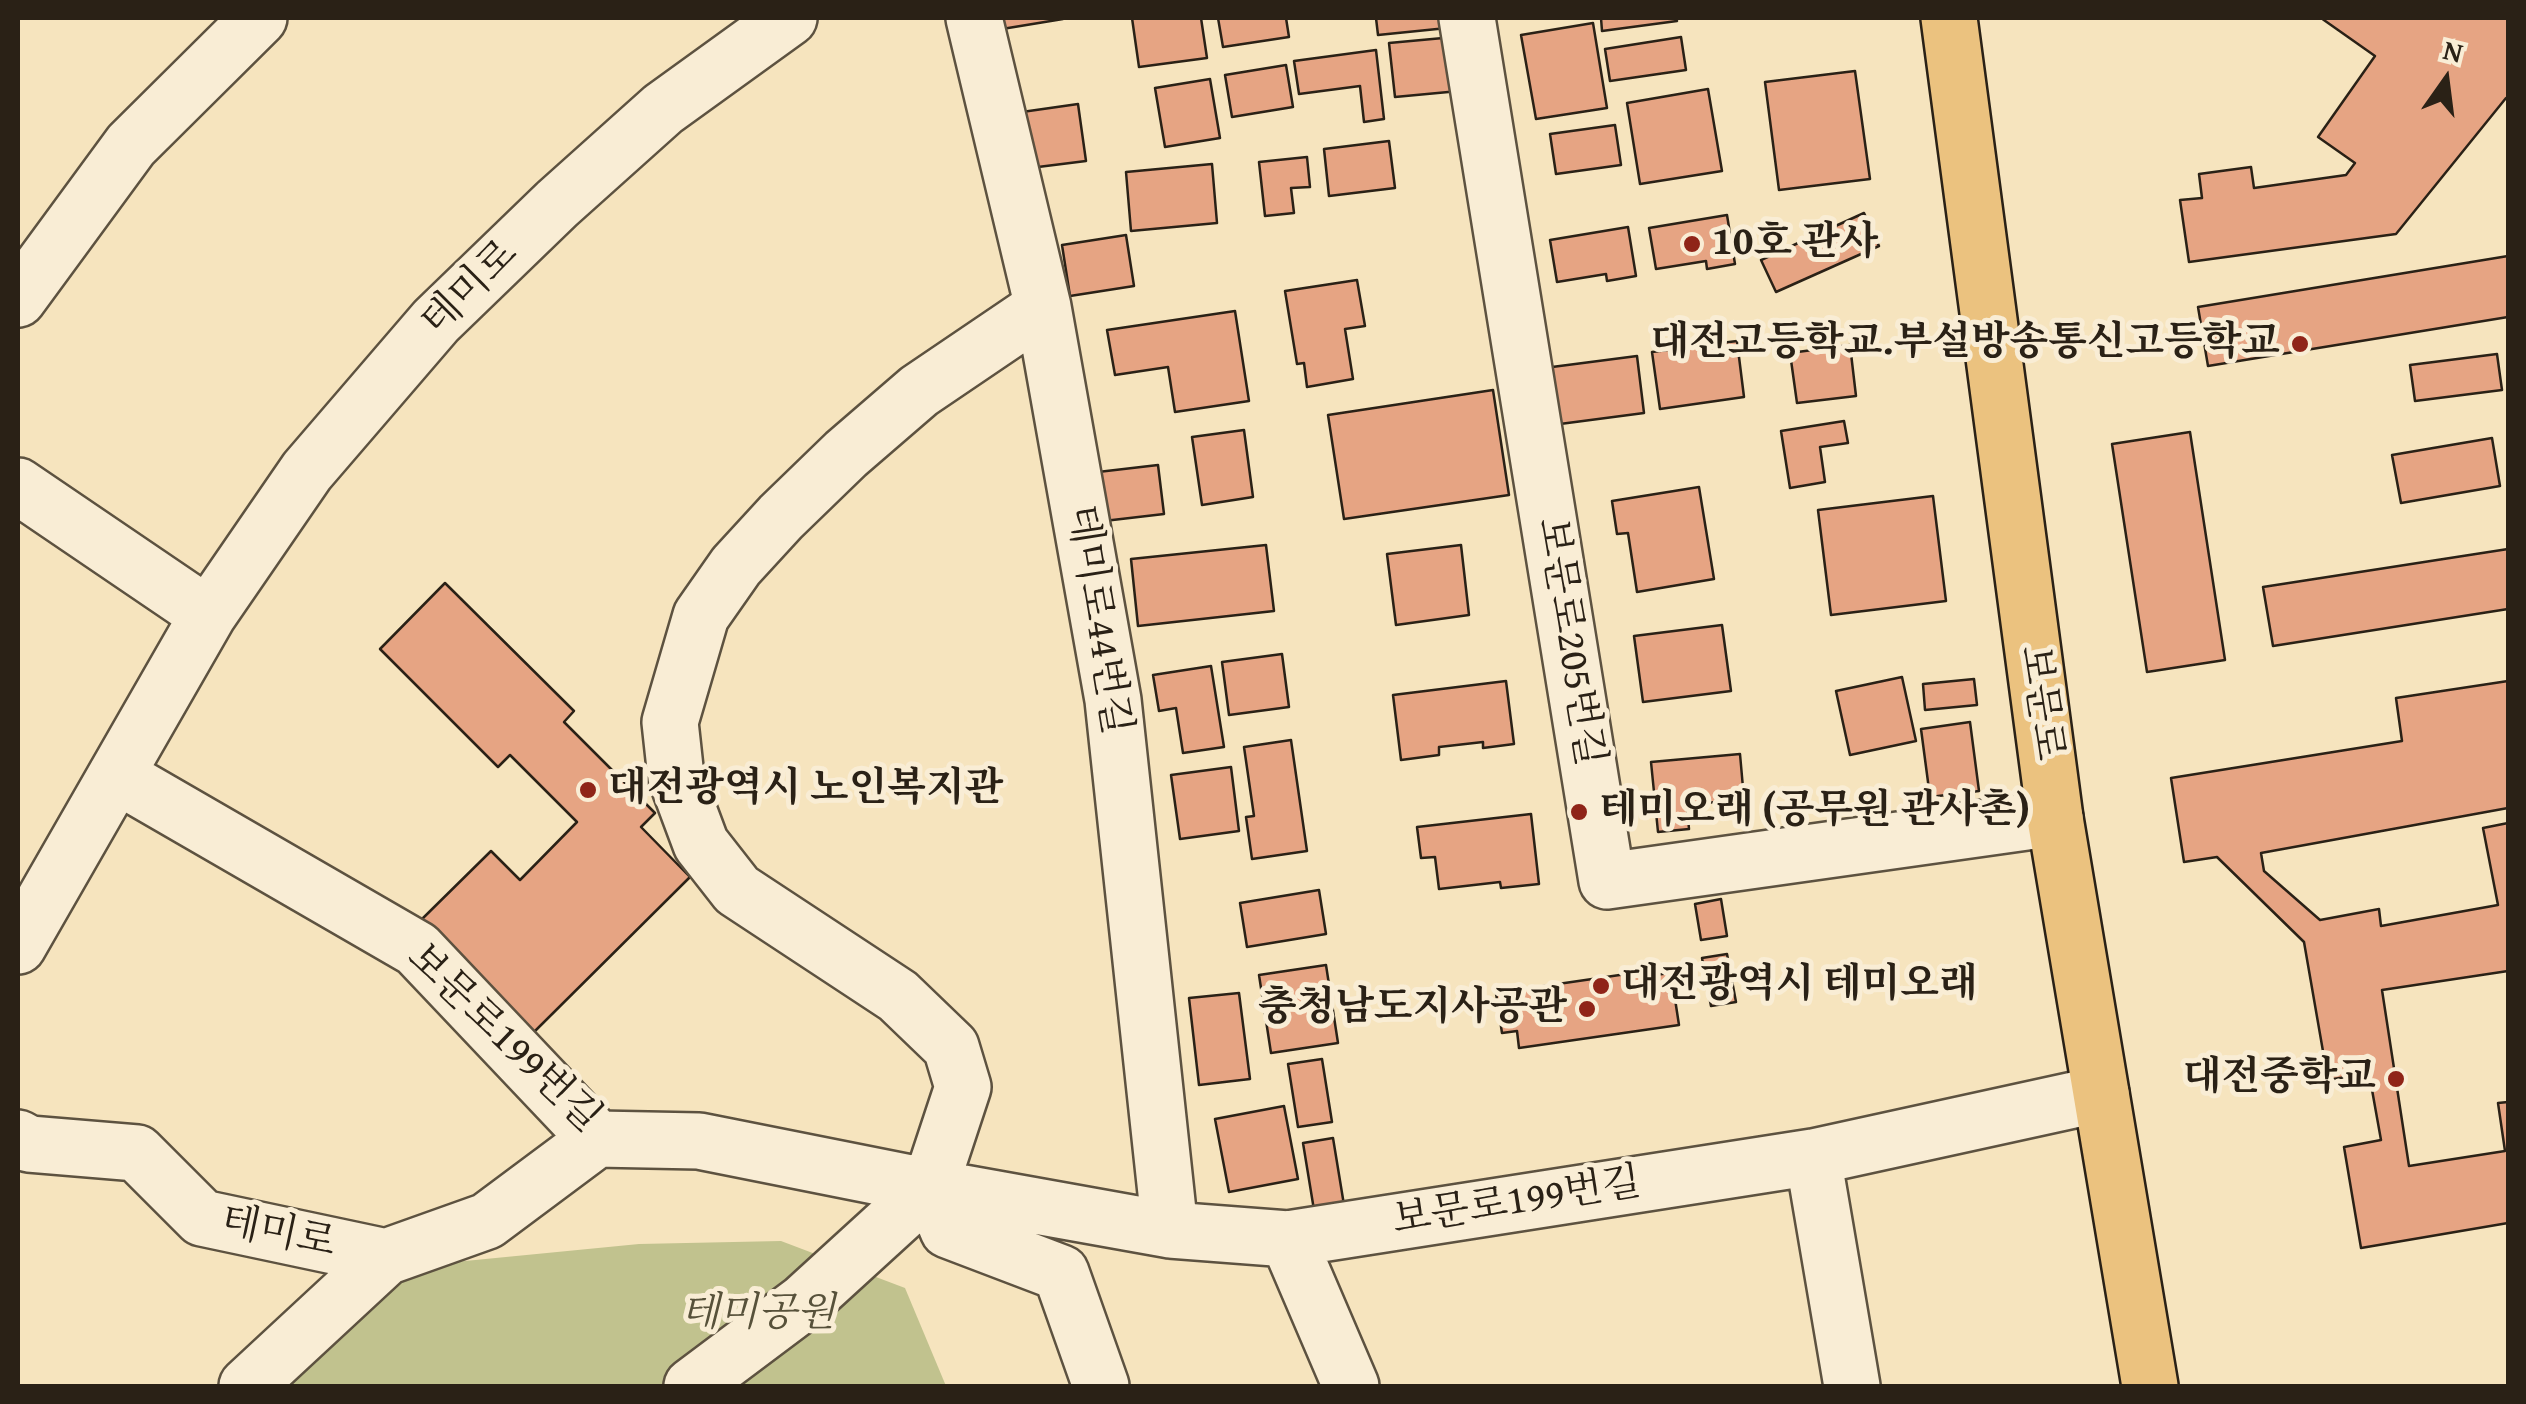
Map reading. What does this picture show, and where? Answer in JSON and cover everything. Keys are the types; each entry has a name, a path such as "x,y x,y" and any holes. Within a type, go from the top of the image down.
{"main road":[{"name":"보문로","path":"1948,18 2055,818 2150,1386"}],"street":[{"path":"18,299 131,146 259,18"},
{"name":"테미로","path":"20,935 208,615 307,472 436,321 557,204 663,110 789,18"},
{"name":"테미로44번길","path":"974,18 1043,307 1114,700 1170,1230"},
{"name":"보문로205번길","path":"1467,18 1608,881 2055,818"},
{"path":"692,1386 804,1302 930,1188 964,1087 951,1047 898,996 738,890 701,844 676,778 670,722 701,616 736,566 846,454 918,391 1043,307"},
{"path":"18,486 208,615"},
{"name":"보문로199번길","path":"116,774 418,949 596,1140 700,1141 930,1188 1170,1230 1288,1239 1813,1157 2101,1094"},
{"name":"테미로","path":"18,1138 28,1144 137,1153 202,1218 386,1257"},
{"path":"247,1386 386,1257 487,1222 596,1140"},
{"path":"1813,1157 1852,1386"},
{"path":"930,1188 948,1230 1061,1273 1101,1386"},
{"path":"1288,1239 1351,1386"}],"green space":[{"name":"테미공원","path":"781,1241 905,1288 946,1386 254,1386 292,1331 424,1265 639,1244"}],"building":[{"path":"994,18 1063,18 1063,19 996,30"},
{"path":"1132,18 1201,18 1207,58 1139,67"},
{"path":"1218,18 1286,18 1289,37 1223,47"},
{"path":"1376,18 1445,18 1447,28 1378,35"},
{"path":"1601,18 1676,18 1677,21 1602,31"},
{"path":"2321,18 2508,18 2508,97 2396,234 2189,262 2180,200 2202,198 2199,174 2251,167 2254,188 2346,175 2355,163 2318,137 2375,56"},
{"path":"1593,23 1607,108 1536,119 1521,35"},
{"path":"1454,37 1459,91 1395,97 1389,43"},
{"path":"1681,37 1686,70 1610,81 1605,49"},
{"path":"1376,50 1384,119 1364,122 1360,86 1299,94 1294,61"},
{"path":"1286,65 1293,107 1232,117 1225,75"},
{"path":"1855,71 1870,179 1779,190 1765,82"},
{"path":"1210,79 1220,138 1165,147 1155,88"},
{"path":"1708,89 1722,171 1640,184 1627,103"},
{"path":"1078,104 1086,161 1030,168 1022,112"},
{"path":"1615,125 1621,165 1556,174 1550,134"},
{"path":"1389,141 1395,188 1329,196 1324,149"},
{"path":"1307,157 1310,187 1291,188 1294,213 1265,216 1259,162"},
{"path":"1212,164 1217,223 1131,231 1126,172"},
{"path":"1864,213 1879,246 1776,292 1761,260"},
{"name":"10호 관사","path":"1727,215 1735,264 1707,269 1706,261 1656,269 1649,228"},
{"path":"1628,227 1636,276 1607,281 1606,274 1557,282 1550,240"},
{"path":"1126,235 1134,286 1070,296 1062,245"},
{"path":"2508,256 2508,317 2208,366 2198,307"},
{"path":"1357,280 1365,326 1345,329 1353,379 1307,387 1304,363 1297,364 1285,291"},
{"path":"1235,311 1249,401 1175,412 1168,367 1115,375 1107,330"},
{"path":"1737,341 1744,397 1660,409 1652,352"},
{"path":"1850,345 1856,396 1797,403 1790,353"},
{"path":"2497,354 2502,390 2415,401 2410,365"},
{"path":"1637,356 1644,413 1560,424 1552,367"},
{"path":"1493,390 1509,495 1344,519 1328,415"},
{"path":"1844,421 1848,443 1820,447 1825,482 1790,488 1781,431"},
{"path":"1244,430 1253,497 1202,505 1192,437"},
{"path":"2190,432 2225,660 2147,672 2112,444"},
{"path":"2492,438 2500,486 2401,503 2392,455"},
{"path":"1158,465 1164,514 1104,521 1098,472"},
{"path":"1699,487 1714,579 1637,592 1628,533 1617,534 1612,501"},
{"path":"1933,496 1946,601 1831,615 1818,510"},
{"path":"1266,545 1274,611 1138,626 1131,559"},
{"path":"1461,545 1469,615 1396,625 1387,554"},
{"path":"2508,549 2508,609 2273,646 2263,587"},
{"name":"대전광역시 노인복지관","path":"445,583 574,711 564,722 655,813 641,827 690,877 532,1034 419,922 491,851 520,880 577,822 510,755 498,767 380,649"},
{"path":"1722,625 1731,691 1643,702 1634,636"},
{"path":"1282,654 1289,707 1229,715 1222,662"},
{"path":"1211,666 1224,747 1183,753 1176,708 1159,711 1153,675"},
{"path":"1902,677 1916,741 1850,755 1836,691"},
{"path":"1974,679 1977,705 1925,710 1923,684"},
{"path":"1506,681 1514,744 1483,748 1483,742 1439,747 1439,755 1401,760 1393,695"},
{"path":"2508,681 2508,808 2261,853 2264,871 2320,920 2379,909 2381,926 2498,905 2483,828 2508,823 2508,971 2382,990 2409,1166 2505,1151 2498,1103 2508,1102 2508,1223 2361,1248 2344,1147 2381,1140 2369,1073 2328,1080 2304,942 2217,857 2184,862 2171,778 2402,741 2396,698"},
{"path":"1970,722 1979,791 1930,797 1921,729"},
{"path":"1291,740 1307,851 1252,859 1246,817 1254,816 1244,747"},
{"path":"1740,754 1744,799 1687,805 1689,829 1658,832 1651,762"},
{"path":"1231,767 1239,831 1180,839 1171,775"},
{"path":"1531,814 1539,884 1501,888 1500,882 1439,889 1435,857 1421,858 1417,827"},
{"path":"1319,890 1326,934 1247,947 1240,903"},
{"path":"1721,899 1727,936 1701,940 1695,904"},
{"path":"1727,954 1736,1002 1711,1006 1702,958"},
{"path":"1326,965 1338,1043 1271,1053 1259,975"},
{"name":"충청남도지사공관","path":"1654,970 1654,975 1671,973 1679,1025 1519,1048 1517,1031 1502,1033 1496,993"},
{"path":"1239,993 1250,1079 1199,1085 1189,998"},
{"path":"1322,1059 1332,1122 1298,1127 1288,1064"},
{"path":"1284,1106 1298,1179 1229,1192 1215,1119"},
{"path":"1333,1138 1344,1205 1314,1210 1303,1143"}],"place":[{"name":"10호 관사","path":"1692,244"},
{"name":"대전고등학교.부설방송통신고등학교","path":"2300,344"},
{"name":"대전광역시 노인복지관","path":"588,790"},
{"name":"테미오래 (공무원 관사촌)","path":"1579,812"},
{"name":"대전광역시 테미오래","path":"1601,986"},
{"name":"충청남도지사공관","path":"1587,1009"},
{"name":"대전중학교","path":"2396,1079"}]}
